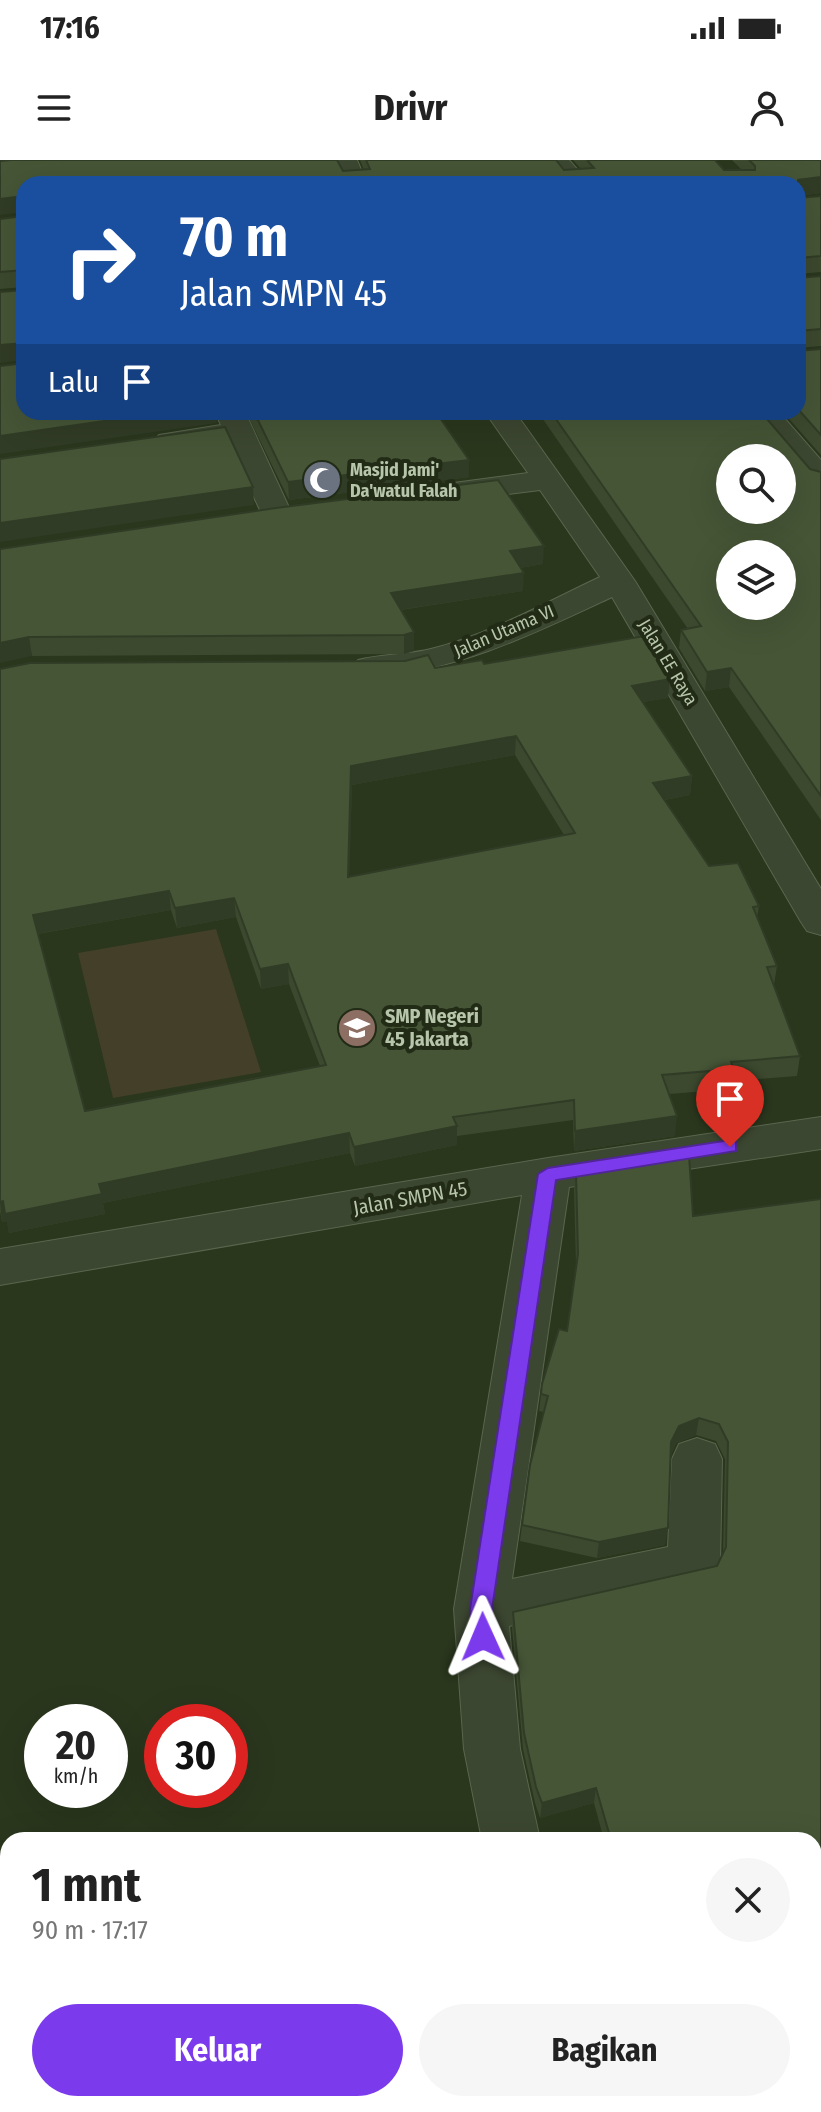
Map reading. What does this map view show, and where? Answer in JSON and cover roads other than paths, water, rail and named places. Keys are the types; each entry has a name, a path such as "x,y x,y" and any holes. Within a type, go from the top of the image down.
{"street":[{"path":"556,160 571,176"},
{"name":"Jalan EE Raya","path":"505,420 619,581 821,922"},
{"path":"770,420 821,479"},
{"path":"135,446 235,422 260,516 308,510"},
{"path":"419,496 546,480"},
{"name":"Jalan Utama VI","path":"341,667 405,667 463,651 619,581"},
{"name":"Jalan SMPN 45","path":"0,1267 548,1174 821,1133"},
{"path":"509,1832 492,1749 481,1609 548,1174"},
{"path":"481,1609 694,1564 697,1459"}],"place":[{"name":"Masjid Jami' Da'watul Falah","path":"322,480"},
{"name":"SMP Negeri 45 Jakarta","path":"357,1028"}]}
